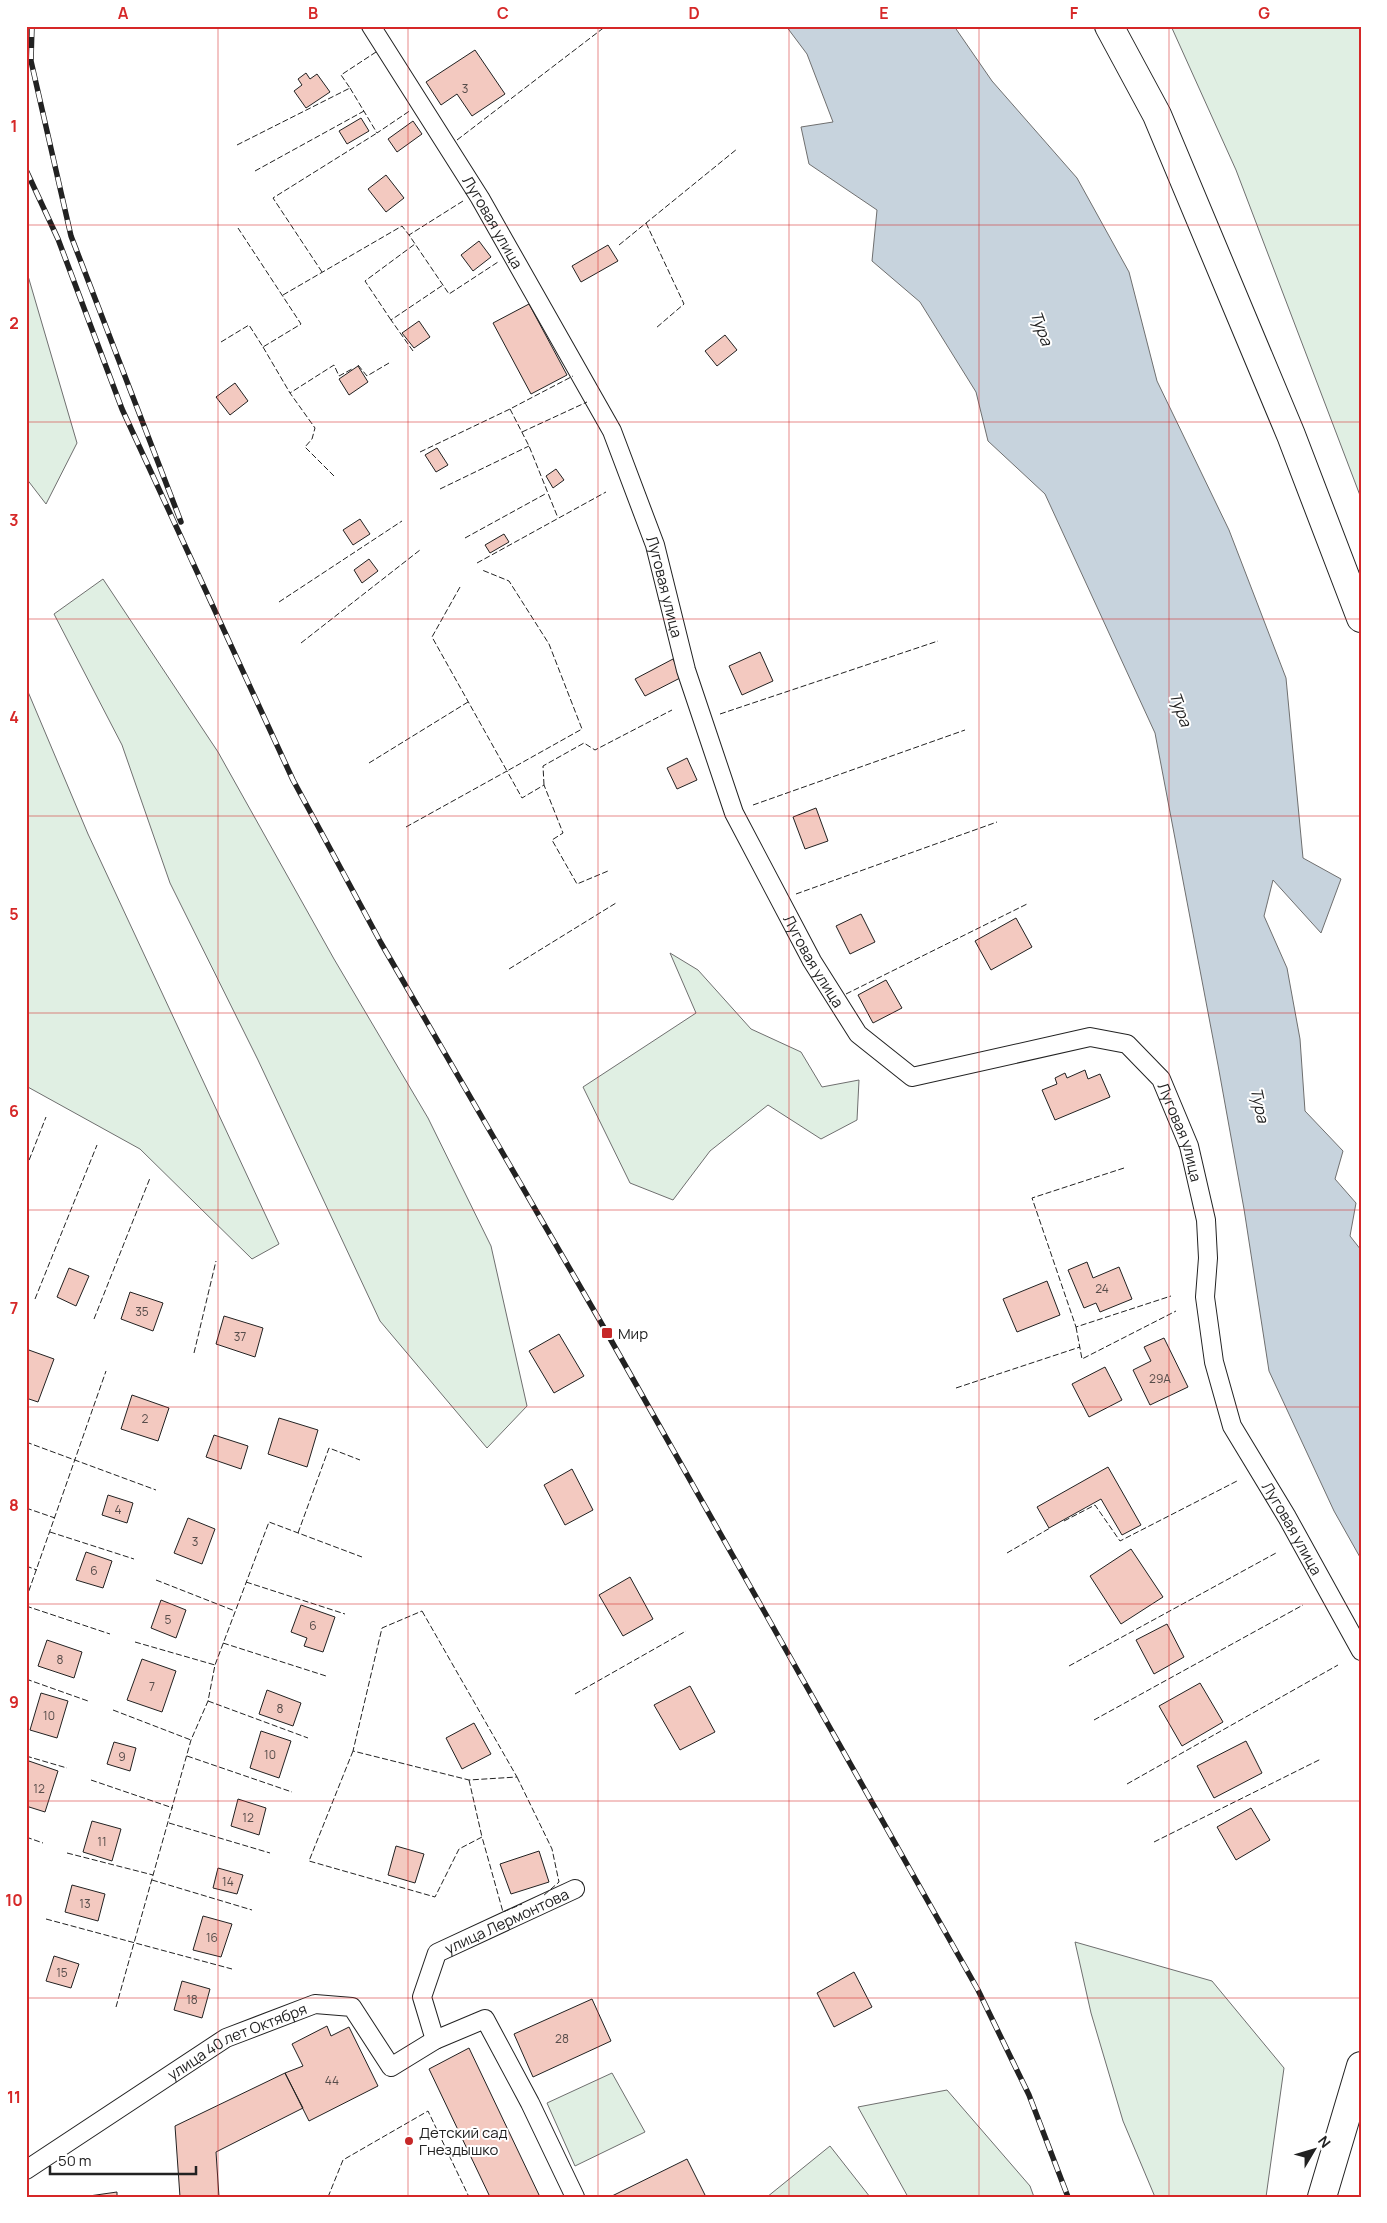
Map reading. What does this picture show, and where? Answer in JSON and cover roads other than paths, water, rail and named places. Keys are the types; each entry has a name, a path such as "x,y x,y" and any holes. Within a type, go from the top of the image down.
{"main road":[{"path":"1110,26 1157,115 1291,435 1361,618"},
{"path":"1322,2197 1361,2066"}],"street":[{"name":"Луговая улица","path":"371,26 480,198 612,431 655,545 686,670 734,813 812,961 858,1034 912,1077 1090,1037 1127,1044 1161,1079 1189,1146 1206,1220 1208,1258 1205,1297 1214,1362 1232,1426 1287,1518 1361,1651"},
{"name":"улица Лермонтова","path":"434,2040 422,1997 437,1953 575,1889"},
{"name":"улица 40 лет Октября","path":"26,2170 226,2038 315,2004 352,2007 391,2067 434,2040"},
{"path":"434,2040 485,2019 530,2104 575,2197"}],"water":[{"name":"Тура","path":"786,26 954,26 992,81 1077,178 1129,272 1157,381 1229,530 1286,678 1303,858 1341,879 1321,933 1273,880 1264,916 1287,968 1300,1039 1305,1111 1343,1151 1335,1179 1356,1203 1350,1236 1361,1250 1361,1559 1334,1511 1269,1371 1244,1209 1155,733 1045,494 988,441 976,392 920,302 872,261 877,210 809,164 801,127 833,122 807,54"}],"railway":[{"path":"32,26 31,61 71,236 181,522"},
{"path":"26,170 58,239 122,409 293,780 381,943 607,1333 978,1990 1029,2095 1068,2197"}],"place":[{"name":"Мир","path":"607,1333"},
{"name":"Детский сад Гнездышко","path":"409,2141"}]}
